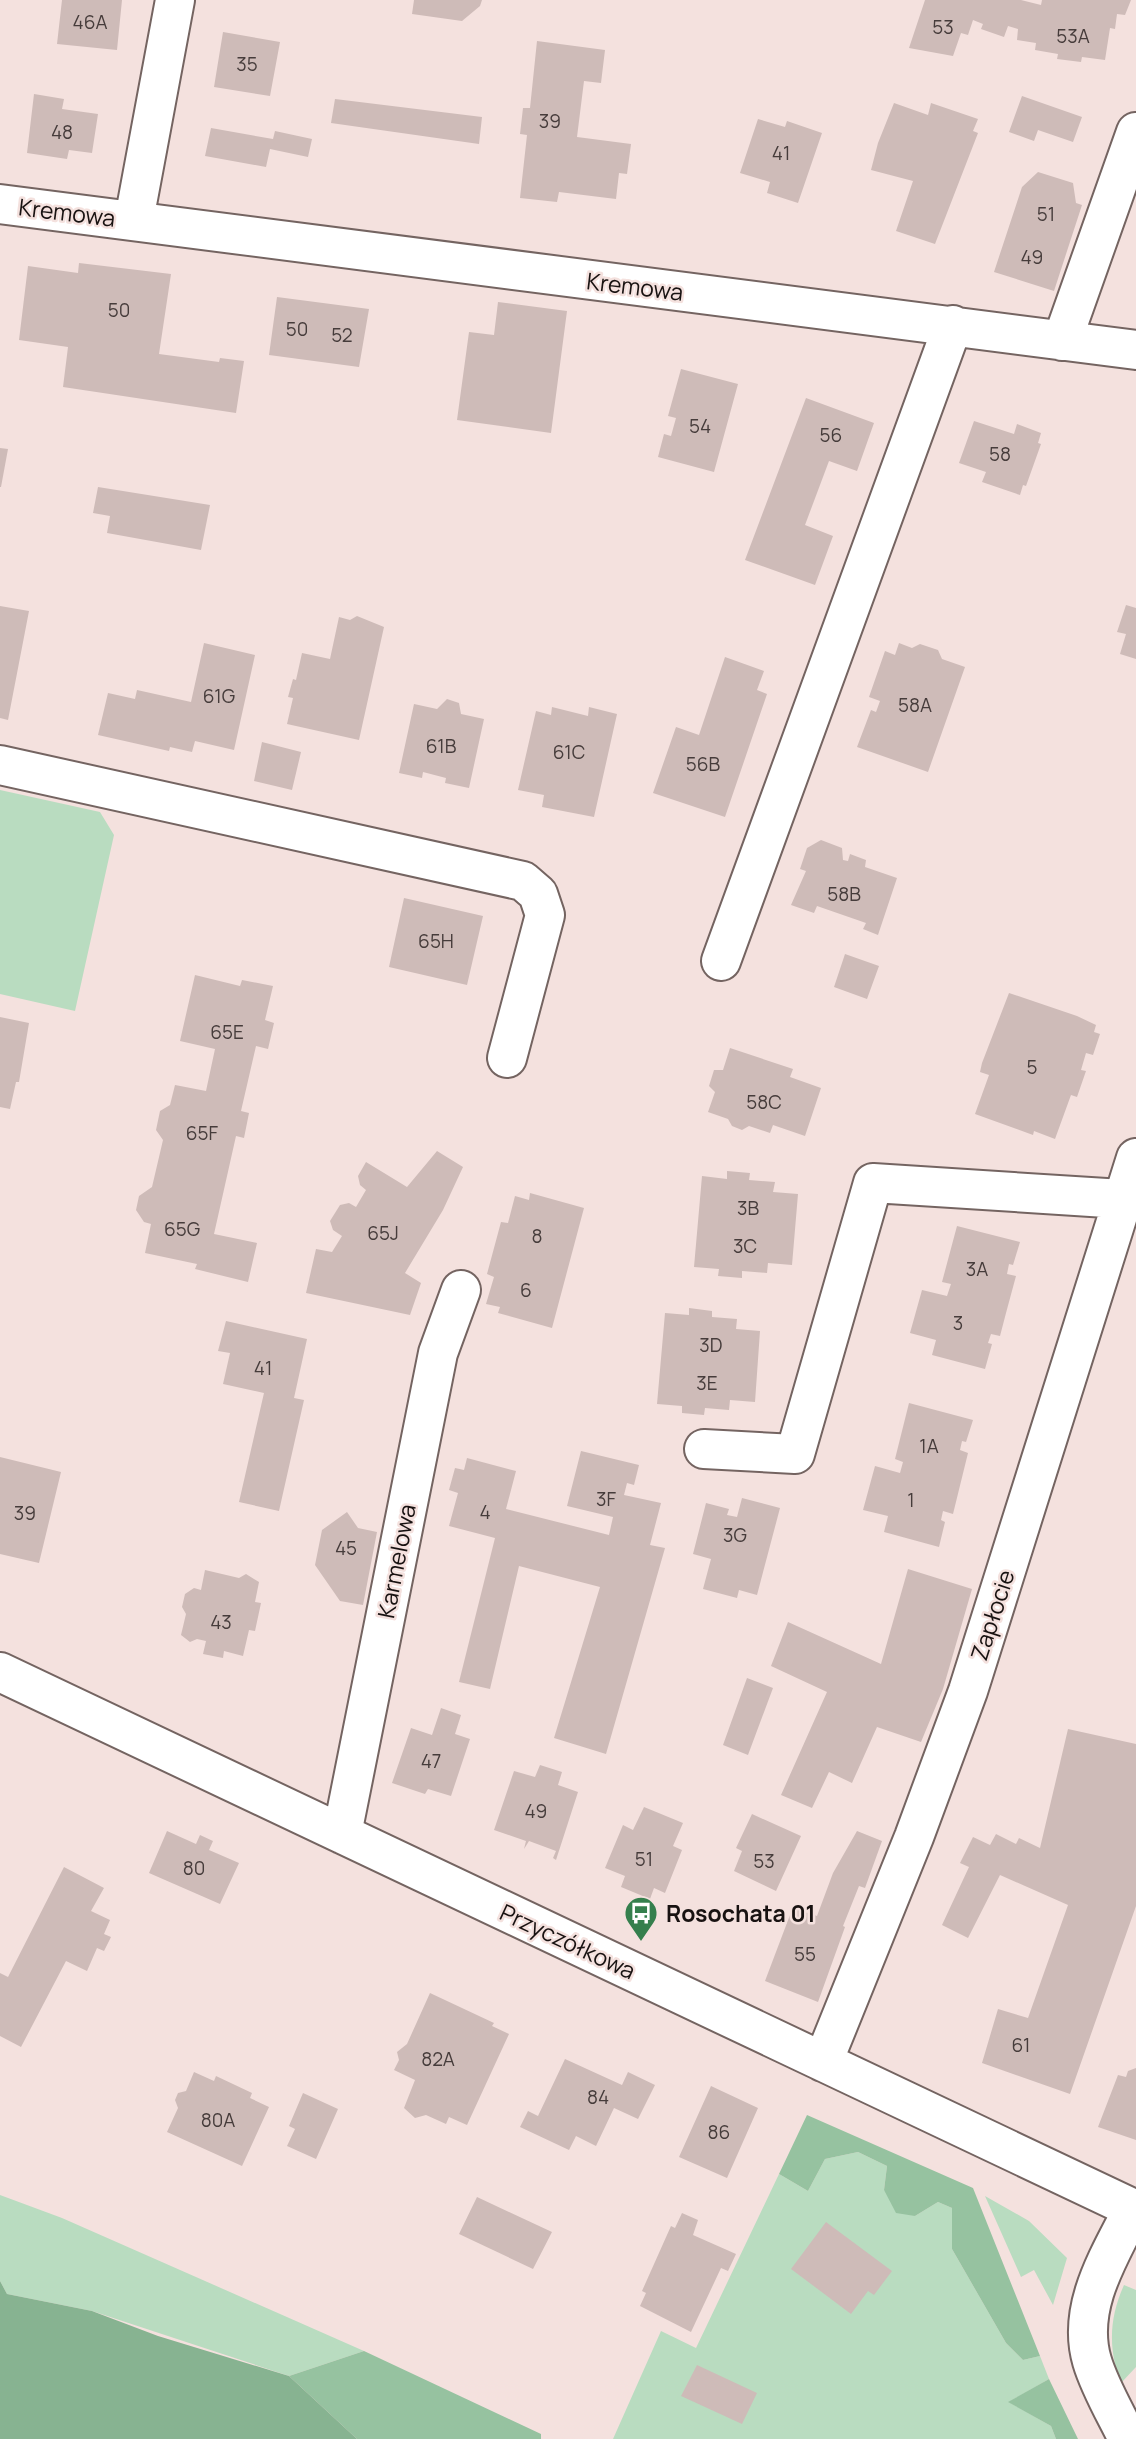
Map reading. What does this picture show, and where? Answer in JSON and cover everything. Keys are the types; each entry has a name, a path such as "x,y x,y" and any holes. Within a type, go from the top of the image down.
{"street":[{"name":"Kremowa","path":"134,220 175,0"},
{"path":"1062,341 1136,132"},
{"name":"Kremowa","path":"0,204 1136,350"},
{"path":"721,961 953,325"},
{"path":"0,765 523,881 538,894 544,915 508,1058"},
{"path":"704,1449 795,1454 873,1183 1130,1180"},
{"name":"Zapłocie","path":"823,2062 914,1837 968,1691 1130,1180"},
{"name":"Karmelowa","path":"342,1834 438,1353 461,1290"},
{"name":"Przyczółkowa","path":"0,1672 1135,2210"},
{"path":"1128,2439 1091,2360 1087,2337 1093,2295 1135,2210"}],"shaded area":[{"path":"0,790 100,812 114,835 75,1011 0,994"},
{"path":"807,2115 973,2188 1040,2356 1023,2360 1006,2343 952,2249 952,2208 938,2202 915,2216 896,2213 884,2190 887,2166 858,2152 825,2159 808,2191 779,2174"},
{"path":"858,2152 887,2166 884,2190 915,2216 938,2202 952,2208 952,2249 1006,2343 1023,2360 1040,2356 1049,2379 1009,2402 1051,2426 1056,2439 613,2439 661,2331 696,2348 779,2174 808,2191 825,2159"},
{"path":"0,2195 62,2218 364,2351 289,2376 92,2311 7,2294 0,2281"},
{"path":"985,2196 1029,2221 1067,2258 1053,2305 1034,2270 1021,2277"},
{"path":"0,2281 7,2294 92,2311 158,2336 289,2376 357,2439 0,2439"},
{"path":"1124,2285 1136,2290 1136,2367 1121,2383 1114,2358 1112,2334 1115,2310"},
{"path":"364,2351 541,2434 541,2439 357,2439 289,2376"},
{"path":"1049,2379 1078,2439 1056,2439 1051,2426 1008,2402"}],"building":[{"path":"62,0 122,0 117,50 57,44"},
{"path":"414,0 482,0 480,6 462,21 412,14"},
{"path":"925,0 1021,0 1041,5 1042,0 1131,0 1125,15 1117,14 1115,29 1110,28 1105,60 1082,57 1081,62 1057,59 1058,54 1035,50 1036,43 1017,40 1018,29 1008,26 1004,37 981,29 983,24 973,20 968,35 961,33 953,56 909,48"},
{"path":"223,32 280,42 270,96 214,87"},
{"path":"537,41 605,50 601,83 584,81 577,137 631,144 627,174 619,173 616,199 559,192 557,202 520,198 527,135 520,134 523,108 530,108"},
{"path":"34,94 64,99 62,109 98,114 92,153 69,150 67,159 27,153"},
{"path":"1022,96 1082,117 1073,142 1038,130 1034,141 1009,132"},
{"path":"335,99 482,117 479,144 331,123"},
{"path":"894,103 928,115 931,103 978,119 973,131 978,133 935,244 896,231 913,181 871,170 878,143"},
{"path":"758,119 785,127 787,121 822,133 798,203 767,193 770,182 740,173"},
{"path":"211,128 273,139 275,131 312,139 308,157 270,149 266,167 205,156"},
{"path":"1038,172 1073,183 1076,203 1082,205 1054,291 994,272 1022,187"},
{"path":"79,263 171,274 159,354 219,362 220,358 244,361 236,413 63,387 68,347 19,340 28,266 78,273"},
{"path":"277,297 369,309 359,367 269,355"},
{"path":"498,302 567,311 551,433 457,420 469,332 494,335"},
{"path":"681,369 738,384 714,472 658,457 664,434 671,436 676,418 668,416"},
{"path":"806,398 874,423 857,471 829,461 805,525 833,536 815,585 745,560"},
{"path":"974,421 1014,434 1017,424 1041,433 1038,443 1041,444 1026,486 1023,485 1020,495 982,482 986,472 959,463"},
{"path":"0,448 8,449 1,487 0,487"},
{"path":"98,487 210,505 201,550 107,533 110,516 93,513"},
{"path":"1126,605 1136,608 1136,659 1120,654 1126,634 1117,632"},
{"path":"0,606 29,611 8,720 0,718"},
{"path":"357,616 384,627 359,740 287,724 293,698 288,697 293,679 296,680 302,653 330,659 339,617 350,620"},
{"path":"204,643 255,655 234,750 195,741 192,752 170,747 169,751 98,735 108,693 135,699 137,690 191,702"},
{"path":"899,643 912,648 920,644 938,650 942,659 965,667 928,772 857,747 871,710 876,712 880,701 869,697 885,651 895,655"},
{"path":"725,657 764,671 757,690 767,694 725,817 653,793 676,727 699,735"},
{"path":"447,699 459,703 461,714 484,719 469,788 445,783 446,778 423,772 422,778 399,773 414,704 437,709"},
{"path":"552,707 588,716 589,707 617,714 594,817 542,807 544,795 518,790 536,711 551,715"},
{"path":"262,742 301,752 292,790 254,781"},
{"path":"821,840 842,848 843,860 848,861 850,854 866,860 865,867 897,878 878,935 863,929 866,923 817,906 814,913 791,905 806,871 800,869 807,848"},
{"path":"404,898 483,916 467,985 389,967"},
{"path":"845,954 879,966 867,999 834,987"},
{"path":"195,975 240,986 242,980 273,986 265,1020 274,1023 268,1049 256,1046 241,1111 249,1113 244,1138 236,1136 214,1234 257,1243 248,1282 195,1269 197,1264 145,1253 151,1224 144,1222 136,1210 139,1196 152,1187 163,1140 156,1130 160,1111 170,1105 175,1085 206,1091 215,1049 180,1041"},
{"path":"1009,993 1077,1016 1096,1025 1094,1032 1100,1034 1093,1055 1086,1053 1081,1070 1086,1071 1077,1097 1071,1095 1055,1139 1034,1131 1033,1135 975,1114 989,1075 980,1072 982,1063"},
{"path":"0,1017 29,1023 19,1082 16,1082 10,1109 0,1107"},
{"path":"730,1048 793,1069 790,1077 821,1088 805,1136 773,1125 770,1133 749,1126 742,1130 732,1126 728,1119 708,1112 715,1092 709,1086 714,1070 723,1070"},
{"path":"437,1151 463,1167 443,1210 405,1273 421,1283 410,1315 306,1293 316,1249 332,1252 342,1236 333,1230 330,1221 340,1205 349,1203 356,1207 366,1190 360,1185 358,1176 366,1162 407,1187"},
{"path":"727,1171 750,1173 749,1180 775,1182 773,1192 798,1194 792,1265 768,1263 767,1273 742,1271 742,1278 718,1276 719,1269 694,1267 702,1176 727,1179"},
{"path":"530,1193 584,1208 552,1328 498,1313 500,1307 486,1304 494,1277 487,1274 501,1222 508,1223 515,1196 529,1200"},
{"path":"957,1226 1020,1242 1013,1265 1009,1264 1007,1274 1016,1276 1000,1336 991,1334 988,1343 992,1344 985,1369 932,1355 936,1340 910,1333 922,1290 947,1296 951,1284 942,1282"},
{"path":"689,1308 712,1311 712,1317 737,1319 736,1329 760,1331 755,1402 730,1400 729,1410 705,1408 704,1415 682,1413 682,1406 657,1404 665,1313 689,1315"},
{"path":"226,1321 307,1339 294,1398 304,1400 279,1511 239,1502 264,1393 223,1384 230,1353 218,1351"},
{"path":"909,1403 973,1420 966,1442 962,1441 960,1450 968,1453 953,1514 943,1511 941,1520 945,1522 939,1547 884,1532 888,1516 863,1510 875,1466 900,1473 903,1462 895,1459"},
{"path":"581,1451 639,1465 634,1485 627,1483 624,1495 661,1503 650,1545 665,1548 606,1754 554,1738 600,1587 519,1566 490,1689 459,1682 495,1538 449,1526 458,1493 449,1490 455,1468 464,1470 467,1458 516,1471 506,1509 609,1535 613,1517 567,1506"},
{"path":"0,1457 61,1472 39,1563 0,1554"},
{"path":"742,1498 780,1508 757,1595 739,1590 737,1598 703,1589 711,1559 693,1554 706,1503 729,1509 727,1515 737,1517"},
{"path":"347,1512 358,1528 377,1532 363,1605 340,1601 315,1565 322,1530"},
{"path":"908,1569 972,1589 943,1689 921,1742 877,1727 852,1783 829,1772 812,1808 781,1795 827,1692 771,1666 788,1622 881,1664"},
{"path":"205,1570 239,1578 246,1574 259,1582 255,1602 261,1603 255,1631 249,1630 243,1656 224,1651 223,1658 203,1654 206,1641 197,1639 190,1642 181,1635 186,1614 182,1607 185,1594 194,1588 201,1590"},
{"path":"747,1678 773,1688 748,1755 723,1745"},
{"path":"441,1708 461,1715 455,1734 470,1739 451,1796 428,1789 425,1794 392,1783 411,1728 432,1735"},
{"path":"1068,1729 1136,1744 1136,1906 1070,2094 982,2063 998,2009 1028,2018 1068,1905 1000,1875 968,1938 942,1925 969,1867 960,1863 973,1837 990,1845 996,1834 1016,1844 1019,1838 1040,1848"},
{"path":"540,1765 562,1772 558,1785 578,1792 556,1860 553,1858 556,1851 529,1841 524,1849 526,1841 494,1830 514,1771 535,1777"},
{"path":"644,1807 683,1823 673,1846 682,1850 665,1893 654,1888 650,1899 621,1887 625,1876 605,1868 623,1825 633,1830"},
{"path":"752,1814 801,1836 776,1891 734,1871 742,1851 736,1848"},
{"path":"167,1831 196,1844 200,1835 213,1841 209,1850 239,1863 220,1904 149,1873"},
{"path":"857,1831 882,1841 865,1888 859,1886 843,1926 845,1927 818,2002 765,1981 793,1907 817,1916 833,1873"},
{"path":"64,1867 104,1888 91,1911 110,1920 104,1934 111,1937 104,1951 97,1948 87,1971 66,1961 21,2047 0,2036 0,1973 8,1977"},
{"path":"430,1993 494,2023 492,2026 509,2034 467,2125 449,2117 446,2124 426,2115 415,2118 404,2108 415,2080 394,2070 399,2060 397,2052 407,2044"},
{"path":"565,2059 622,2085 628,2072 655,2085 638,2119 614,2108 596,2146 576,2136 569,2150 520,2127 528,2111 538,2116"},
{"path":"1136,2068 1136,2140 1098,2127 1118,2075 1126,2077 1128,2071"},
{"path":"194,2072 214,2081 216,2076 252,2093 250,2098 269,2107 242,2166 167,2132 178,2108 175,2100 178,2093 186,2091"},
{"path":"711,2086 758,2108 727,2178 679,2157"},
{"path":"303,2093 338,2109 316,2159 287,2146 295,2129 289,2126"},
{"path":"477,2197 552,2232 533,2269 459,2234"},
{"path":"682,2213 698,2220 693,2235 736,2254 728,2271 721,2268 691,2332 640,2306 646,2293 642,2291 671,2226 675,2228"},
{"path":"826,2222 892,2271 874,2295 868,2291 851,2314 791,2269"},
{"path":"697,2365 757,2393 742,2424 681,2396"}],"place":[{"name":"Rosochata 01","path":"641,1943"}]}
